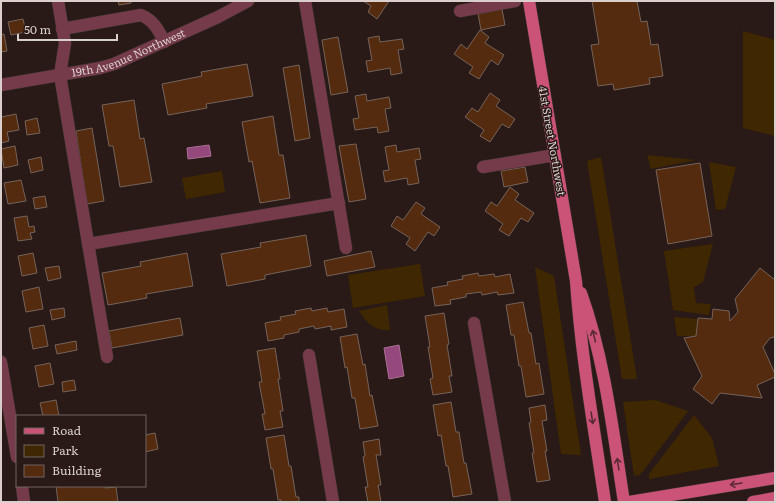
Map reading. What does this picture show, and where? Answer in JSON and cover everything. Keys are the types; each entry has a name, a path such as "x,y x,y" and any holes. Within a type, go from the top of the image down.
{"main road":[{"name":"41st Street Northwest","path":"529,1 576,281 586,379 605,502"},
{"name":"41st Street Northwest","path":"576,281 591,321 599,354 624,502"},
{"path":"629,502 775,478"},
{"path":"753,502 775,498"}],"street":[{"path":"58,1 65,43 60,76 107,357"},
{"name":"19th Avenue Northwest","path":"1,85 100,68 128,58 218,18 248,1"},
{"path":"305,1 346,248"},
{"path":"460,11 515,1"},
{"path":"62,28 141,15 146,17 156,27 164,42"},
{"path":"483,167 555,155"},
{"path":"88,244 339,203"},
{"path":"474,323 505,502"},
{"path":"309,355 333,502"},
{"path":"1,362 16,452"},
{"path":"22,487 24,502"}],"green space":[{"path":"743,31 775,40 775,136 743,128"},
{"path":"647,155 696,160 651,169"},
{"path":"601,157 637,379 622,379 587,161"},
{"path":"709,162 736,167 725,209 716,210"},
{"path":"222,171 225,192 186,199 182,178"},
{"path":"713,244 703,282 694,287 696,303 711,304 709,315 673,310 664,251"},
{"path":"420,264 425,296 353,308 348,275"},
{"path":"535,267 554,276 581,455 561,454"},
{"path":"387,305 390,330 375,328 368,323 359,311"},
{"path":"674,317 697,319 696,336 677,336"},
{"path":"655,400 688,411 640,475 634,476 623,402"},
{"path":"694,415 712,438 719,466 649,479 649,474"}],"shaded area":[{"path":"209,145 211,156 188,159 187,148"},
{"path":"399,345 404,376 389,379 384,348"}],"building":[{"path":"118,1 131,1 131,3 119,5"},
{"path":"363,1 389,1 377,19 368,12 371,6"},
{"path":"592,1 637,1 641,22 647,21 651,45 658,44 663,76 649,78 650,84 614,90 613,84 598,86 591,45 599,44"},
{"path":"502,9 505,25 481,30 478,14"},
{"path":"23,19 26,32 11,35 8,22"},
{"path":"480,30 489,37 485,43 504,55 498,65 491,60 479,79 469,73 473,67 454,54 461,44 467,49"},
{"path":"4,34 7,51 1,52 1,35"},
{"path":"379,36 380,42 402,39 404,49 398,50 402,73 391,75 390,68 368,72 366,61 372,60 368,38"},
{"path":"338,37 348,92 331,95 322,40"},
{"path":"247,64 253,96 206,104 207,108 168,115 162,84 202,76 201,72"},
{"path":"299,65 310,138 295,141 283,68"},
{"path":"490,93 500,100 496,106 515,119 509,128 502,124 490,142 480,136 484,130 465,117 472,108 478,112"},
{"path":"366,94 367,101 389,97 391,108 385,109 389,131 378,133 377,127 355,130 353,119 359,118 355,96"},
{"path":"134,100 140,139 144,138 152,182 120,187 113,146 109,146 102,105"},
{"path":"16,114 19,130 7,132 9,141 1,143 1,117"},
{"path":"273,116 279,155 283,155 290,198 260,203 252,161 249,162 242,122"},
{"path":"37,118 40,133 27,135 25,121"},
{"path":"92,128 104,201 87,204 76,131"},
{"path":"356,144 366,199 349,202 339,146"},
{"path":"396,145 397,152 419,148 421,159 415,160 419,183 408,185 407,178 385,182 383,171 389,170 385,147"},
{"path":"15,146 18,165 4,168 1,149"},
{"path":"41,157 43,170 31,173 28,160"},
{"path":"700,163 712,236 668,244 656,170"},
{"path":"525,167 528,182 504,187 501,171"},
{"path":"21,180 26,201 8,204 4,183"},
{"path":"510,187 519,194 515,200 534,213 528,222 521,218 509,236 499,230 503,224 485,211 491,202 497,206"},
{"path":"45,196 47,207 35,209 33,198"},
{"path":"416,202 425,208 421,214 440,227 434,236 428,232 415,251 406,244 410,238 391,226 397,216 403,220"},
{"path":"27,216 29,227 34,226 35,232 30,233 32,239 18,241 14,218"},
{"path":"306,235 311,266 265,275 265,279 227,286 221,254 261,247 260,243"},
{"path":"371,251 375,267 327,276 324,261"},
{"path":"33,253 37,273 22,276 18,256"},
{"path":"187,253 193,286 146,294 147,298 108,305 102,273 141,266 140,262"},
{"path":"59,266 61,278 48,281 45,268"},
{"path":"760,268 775,280 775,337 770,338 763,347 775,377 757,385 762,398 720,393 712,404 693,389 702,376 684,338 696,336 698,318 712,319 713,309 729,311 730,321 738,312 735,299"},
{"path":"478,273 479,276 494,274 495,277 510,274 514,293 498,295 497,292 482,295 481,292 466,294 466,297 450,300 451,304 435,306 432,288 448,285 447,282 463,279 462,276"},
{"path":"39,287 43,309 26,312 22,291"},
{"path":"523,302 529,333 531,333 536,364 539,363 544,394 526,397 521,366 519,366 514,335 511,335 506,305"},
{"path":"64,308 65,317 52,320 50,310"},
{"path":"311,308 312,311 327,308 328,312 344,309 347,327 331,330 331,326 315,329 314,326 299,329 299,332 284,335 284,338 268,341 265,323 281,320 280,317 296,314 295,311"},
{"path":"444,313 449,344 447,345 452,376 449,376 452,392 433,395 430,379 433,378 428,347 430,347 425,316"},
{"path":"180,318 183,335 112,348 109,331"},
{"path":"44,325 48,346 33,349 29,328"},
{"path":"357,334 378,426 360,429 355,398 352,398 347,367 345,368 340,337"},
{"path":"76,341 77,350 57,354 55,345"},
{"path":"275,348 280,379 278,379 283,411 280,411 283,427 265,430 262,414 265,414 259,382 262,382 257,351"},
{"path":"50,363 54,384 39,387 35,366"},
{"path":"74,380 76,390 63,392 62,382"},
{"path":"56,400 59,415 43,415 40,403"},
{"path":"451,402 456,432 459,432 464,463 466,463 472,494 453,497 441,435 438,436 433,405"},
{"path":"545,405 547,420 542,421 550,480 537,482 532,453 534,453 529,423 531,422 529,408"},
{"path":"155,433 158,449 146,452 146,435"},
{"path":"284,435 289,466 291,466 296,497 299,497 299,502 281,502 281,500 278,500 273,469 271,469 266,438"},
{"path":"379,439 381,455 376,455 381,485 378,485 381,502 368,502 365,487 368,487 363,457 365,456 363,442"},
{"path":"56,487 116,487 118,502 58,502"}]}
